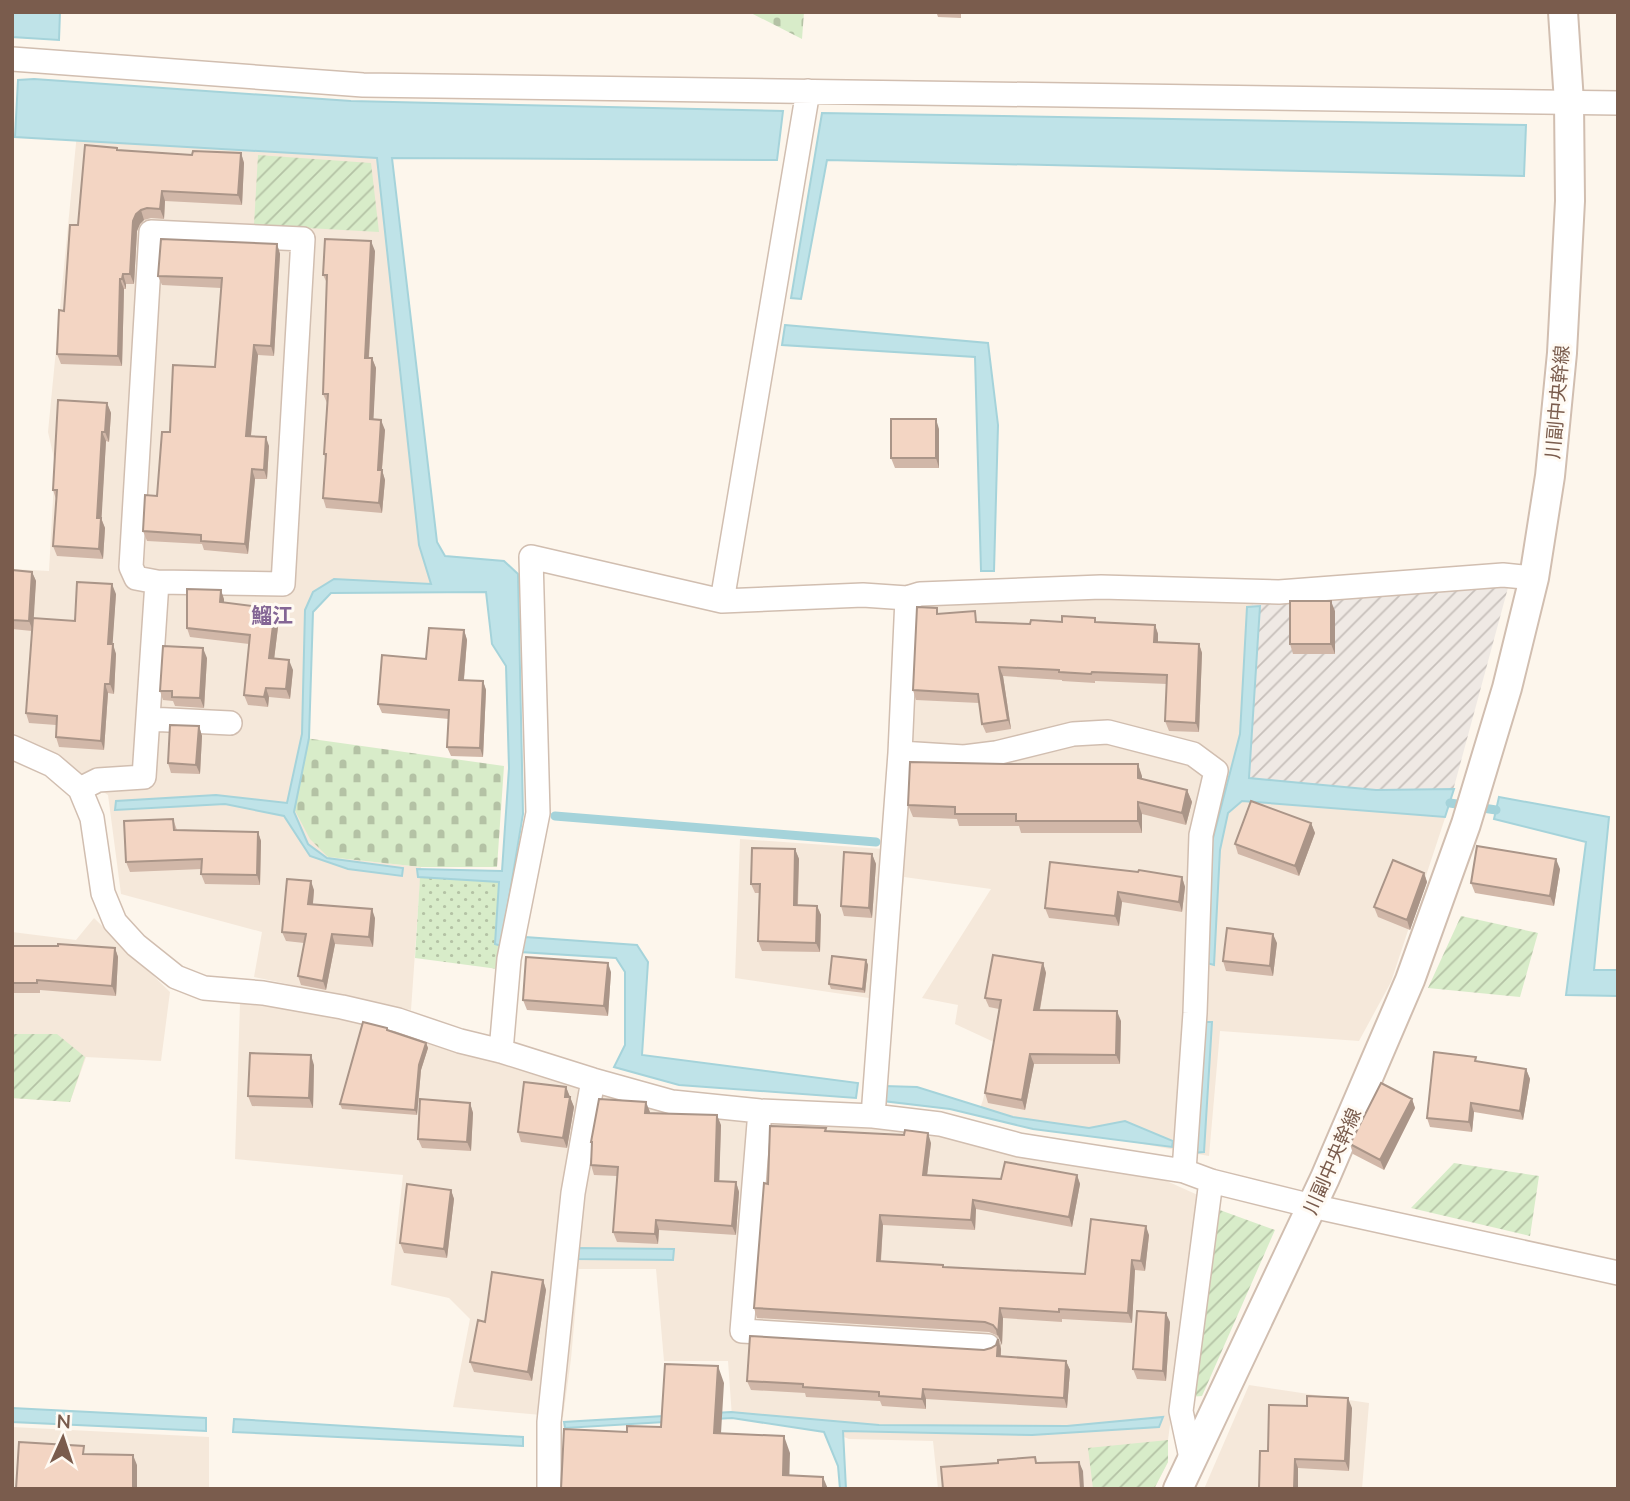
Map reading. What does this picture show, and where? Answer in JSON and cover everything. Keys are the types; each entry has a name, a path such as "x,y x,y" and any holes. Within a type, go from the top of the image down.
{"street":[{"name":"川副中央幹線","path":"1178,1489 1330,1166 1410,980 1466,824 1507,688 1534,578 1550,476 1562,353 1570,201 1569,102 1563,12"},
{"path":"12,59 363,85 1618,103"},
{"path":"722,601 808,91"},
{"path":"152,232 303,239 283,584 157,582 136,578 131,567 152,232"},
{"path":"501,1051 509,959 538,813 531,557 722,601 863,595 907,598 920,594 1101,587 1279,592 1503,575 1534,578"},
{"path":"80,789 98,780 144,777 157,582"},
{"path":"873,1116 900,753 907,598"},
{"path":"148,719 230,723"},
{"path":"900,753 964,757 996,753 1073,734 1108,732 1193,754 1216,771 1201,835 1195,1013 1184,1171"},
{"path":"12,747 52,765 80,789 92,818 103,893 115,922 136,945 176,976 204,988 262,993 387,1017 460,1041 672,1102 760,1111 873,1116 940,1124 1019,1145 1184,1171 1211,1181 1311,1206 1618,1273"},
{"path":"549,1489 550,1422 573,1193 593,1080"},
{"path":"760,1111 742,1331 988,1346"},
{"path":"1191,1458 1181,1411 1211,1181"}],"shaded area":[{"path":"77,133 382,150 438,589 328,589 312,610 305,738 328,857 421,867 411,1010 254,977 262,932 121,894 108,795 12,732 12,569 49,571 55,463 48,432"},
{"path":"1509,584 1448,809 1243,787 1252,602"},
{"path":"1106,593 1252,602 1243,787 1448,809 1391,982 1359,1041 1220,1031 1209,1156 978,1114 996,1043 955,1024 958,1005 922,998 991,889 904,877 892,996 869,998 735,978 740,839 898,850 913,596"},
{"path":"94,918 170,992 161,1061 86,1057 70,1102 12,1098 12,932 76,940"},
{"path":"240,1003 363,1019 675,1110 930,1132 1160,1178 1200,1196 1168,1440 1168,1462 1154,1489 938,1489 933,1441 849,1439 819,1427 732,1417 728,1361 664,1361 656,1269 579,1269 563,1417 453,1407 470,1319 449,1298 391,1285 403,1175 235,1159"},
{"path":"1249,1385 1369,1403 1362,1489 1204,1489"},
{"path":"12,1427 209,1437 209,1489 12,1489"}],"green space":[{"path":"749,12 804,12 802,39"},
{"path":"258,155 371,163 379,232 254,225"},
{"path":"305,738 504,766 497,867 421,867 328,857 310,839 291,803"},
{"path":"420,877 499,882 495,943 501,946 498,969 415,958"},
{"path":"1461,916 1538,933 1520,997 1428,988"},
{"path":"12,1034 57,1034 85,1057 70,1102 12,1098"},
{"path":"1454,1163 1539,1176 1530,1236 1411,1208"},
{"path":"1217,1209 1275,1230 1202,1396 1189,1397"},
{"path":"1168,1440 1168,1462 1154,1489 1093,1489 1088,1448"}],"water":[{"path":"12,12 60,12 59,40 12,37"},
{"path":"18,80 351,101 783,111 777,160 392,158 437,542 445,556 504,561 518,574 523,814 501,946 495,944 499,882 418,877 417,869 502,871 509,768 506,666 492,644 486,592 331,593 313,612 309,738 294,812 308,844 327,858 403,868 402,876 348,869 310,856 284,816 225,804 115,810 116,801 216,795 287,803 302,734 305,610 313,592 334,579 431,584 419,545 377,158 15,137"},
{"path":"822,113 1526,125 1524,176 827,160 801,299 791,298"},
{"path":"785,325 988,343 998,425 994,571 981,571 975,357 782,345"},
{"path":"1260,606 1249,778 1376,790 1454,789 1445,817 1242,801 1228,813 1220,850 1214,965 1203,962 1212,842 1240,734 1247,607"},
{"path":"1499,797 1609,817 1594,970 1618,970 1618,996 1566,995 1586,842 1494,819"},
{"path":"525,937 637,945 648,962 642,1055 858,1083 856,1098 679,1085 614,1067 625,1045 625,972 616,958 520,952"},
{"path":"1203,1022 1212,1022 1204,1152 1193,1153"},
{"path":"884,1086 917,1087 1013,1117 1089,1128 1125,1121 1173,1141 1172,1147 1033,1129 950,1109 883,1101"},
{"path":"576,1248 674,1249 673,1260 575,1259"},
{"path":"12,1408 206,1418 206,1431 12,1422"},
{"path":"731,1412 879,1425 1067,1426 1163,1417 1159,1427 1032,1435 843,1431 846,1489 840,1489 838,1466 824,1432 732,1418 565,1428 564,1422"},
{"path":"234,1419 523,1437 523,1446 233,1432"}],"building":[{"path":"85,145 192,155 193,151 241,153 238,195 162,191 160,209 147,208 136,214 133,221 130,274 123,274 120,279 118,356 57,354 59,310 64,311 70,225 78,225"},
{"path":"161,239 277,244 271,346 254,345 246,436 266,437 264,470 252,469 245,544 201,541 201,535 143,531 145,495 157,496 162,432 170,432 173,365 215,367 222,278 158,276"},
{"path":"325,239 371,241 365,358 372,358 370,419 381,420 378,470 382,470 379,503 323,498 328,394 323,394 327,275 323,275"},
{"path":"58,400 107,403 105,432 102,432 97,518 101,518 99,549 53,546"},
{"path":"891,419 936,419 936,458 891,458"},
{"path":"12,570 32,572 29,621 12,620"},
{"path":"77,582 112,584 108,644 113,644 110,684 105,684 101,741 56,737 57,716 26,713 33,618 75,621"},
{"path":"187,589 221,590 220,602 275,609 269,658 289,660 286,689 266,688 264,697 244,695 250,635 187,628"},
{"path":"1290,601 1331,601 1331,644 1290,644"},
{"path":"917,607 937,608 937,614 975,611 976,622 1062,622 1062,616 1095,618 1095,622 1155,625 1154,642 1199,644 1196,723 1165,721 1167,675 1091,674 999,667 1008,720 982,724 978,694 913,690"},
{"path":"429,628 464,630 459,680 483,681 480,748 447,747 449,710 378,704 382,655 426,659"},
{"path":"163,646 203,648 200,698 172,697 172,691 160,691"},
{"path":"170,725 199,726 196,765 168,763"},
{"path":"910,762 1138,764 1138,778 1187,790 1182,813 1138,802 1138,821 1016,821 1016,814 955,814 955,807 908,805"},
{"path":"1251,801 1311,823 1295,866 1235,844"},
{"path":"173,819 174,830 258,832 257,875 201,874 202,859 126,862 124,821"},
{"path":"1477,846 1556,859 1550,896 1471,883"},
{"path":"752,848 795,849 794,905 817,906 816,943 758,941 760,884 751,884"},
{"path":"844,852 872,854 869,908 841,906"},
{"path":"1393,860 1424,873 1407,920 1374,907"},
{"path":"1050,862 1139,870 1182,877 1179,902 1118,892 1115,916 1045,908"},
{"path":"287,879 311,881 308,904 372,909 369,937 332,934 323,981 298,976 306,934 282,932"},
{"path":"1227,928 1273,934 1270,966 1223,961"},
{"path":"58,944 115,948 112,986 37,980 37,983 12,983 12,946"},
{"path":"993,955 1043,963 1034,1010 1117,1011 1116,1055 1030,1054 1022,1100 985,1093 1001,1000 985,998"},
{"path":"832,956 866,960 863,989 829,984"},
{"path":"526,957 608,963 604,1006 523,1000"},
{"path":"363,1022 426,1043 419,1065 415,1110 340,1104"},
{"path":"1434,1052 1476,1057 1475,1061 1526,1069 1520,1111 1471,1103 1469,1122 1427,1118"},
{"path":"250,1053 311,1055 309,1098 248,1096"},
{"path":"524,1082 566,1087 565,1097 570,1097 563,1138 518,1132"},
{"path":"1381,1083 1412,1099 1380,1160 1350,1144"},
{"path":"420,1099 470,1103 467,1142 418,1139"},
{"path":"599,1099 646,1102 645,1113 717,1115 715,1181 736,1182 732,1226 656,1220 655,1234 613,1232 618,1167 591,1165 591,1142"},
{"path":"770,1126 904,1135 905,1130 928,1133 923,1175 1001,1179 1005,1162 1077,1175 1069,1217 973,1200 971,1220 880,1215 877,1261 1085,1274 1091,1219 1146,1226 1141,1261 1132,1260 1128,1313 1000,1308 998,1335 993,1325 985,1322 754,1308 764,1183 768,1184"},
{"path":"407,1184 451,1190 444,1249 400,1243"},
{"path":"492,1272 543,1280 528,1372 470,1362 478,1320 485,1322"},
{"path":"1137,1311 1166,1313 1163,1371 1133,1369"},
{"path":"750,1336 984,1350 996,1345 998,1339 997,1356 1066,1361 1064,1398 923,1389 922,1399 879,1396 879,1392 803,1387 803,1384 747,1381"},
{"path":"665,1364 718,1366 714,1433 784,1436 783,1475 823,1477 823,1489 561,1489 564,1429 627,1432 627,1426 661,1427"},
{"path":"1307,1396 1348,1398 1345,1461 1295,1459 1294,1489 1259,1489 1260,1451 1268,1451 1269,1405 1307,1406"},
{"path":"19,1442 84,1446 83,1454 133,1455 133,1489 16,1489"},
{"path":"1035,1457 1036,1463 1079,1462 1081,1489 943,1489 941,1467"}],"waterway":[{"path":"1450,803 1496,810"},
{"path":"555,816 876,842"}],"district":[{"name":"鰡江","path":"272,615"}]}
